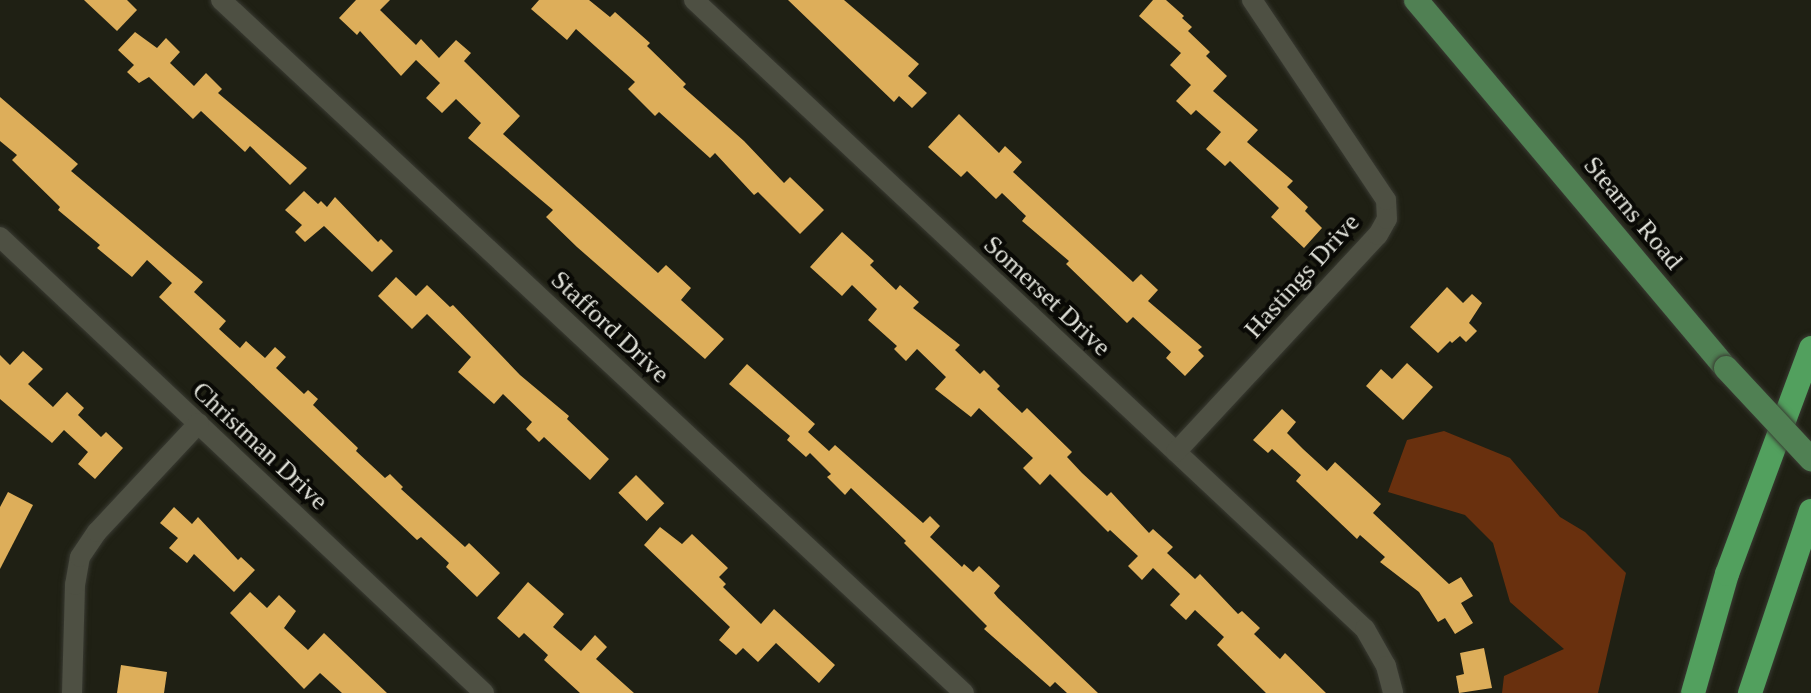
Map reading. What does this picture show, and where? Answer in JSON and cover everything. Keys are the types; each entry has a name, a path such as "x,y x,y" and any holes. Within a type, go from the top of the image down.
{"highway":[{"path":"1693,693 1727,574 1811,348"},
{"path":"1750,693 1811,511"}],"main road":[{"name":"Stearns Road","path":"1416,0 1726,368 1811,459"}],"street":[{"name":"Stafford Drive","path":"221,0 964,693"},
{"name":"Somerset Drive","path":"694,0 1365,629 1386,666 1393,693"},
{"name":"Hastings Drive","path":"1176,452 1378,235 1387,219 1386,200 1252,0"},
{"name":"Christman Drive","path":"0,237 484,693"},
{"path":"72,693 75,585 80,557 97,532 199,423"}],"shaded area":[{"path":"1444,431 1510,458 1560,517 1585,532 1626,573 1598,693 1502,693 1504,676 1564,649 1510,602 1493,543 1465,515 1388,492 1407,440"}],"building":[{"path":"84,0 127,0 137,10 117,31"},
{"path":"356,0 390,0 380,10 416,45 421,39 439,58 456,40 471,53 464,61 520,116 503,134 658,273 666,265 691,288 681,300 724,339 705,359 577,247 546,217 553,210 468,138 481,123 456,99 442,113 426,98 440,83 416,60 401,76 360,31 357,35 339,18"},
{"path":"539,0 589,0 610,17 615,12 650,43 647,46 686,84 683,87 744,141 784,183 790,177 824,210 800,234 758,192 754,195 715,153 710,158 659,112 655,116 628,89 635,82 576,29 567,40 531,9"},
{"path":"788,0 844,0 919,64 908,76 927,93 912,108 899,96 894,102"},
{"path":"1153,0 1166,0 1184,16 1182,18 1192,27 1188,31 1210,52 1206,56 1227,76 1213,91 1258,130 1247,142 1293,181 1287,187 1308,207 1305,211 1322,228 1304,248 1271,217 1279,208 1230,161 1225,166 1206,149 1221,132 1196,110 1191,115 1176,101 1191,85 1170,65 1181,53 1139,16"},
{"path":"135,32 157,48 166,38 180,52 170,63 194,86 206,73 222,89 218,93 307,168 290,185 250,146 245,152 201,111 193,119 149,77 139,83 127,72 134,65 118,50"},
{"path":"0,97 78,164 71,171 203,282 194,292 226,321 219,329 240,348 246,341 265,358 275,347 286,357 276,368 304,394 308,390 318,399 313,405 358,448 356,451 385,478 390,474 403,487 401,489 465,547 469,543 500,573 477,597 446,567 449,563 421,537 417,540 159,297 172,283 147,260 132,277 58,210 60,207 12,160 17,155 0,141"},
{"path":"959,114 999,153 1005,146 1022,162 1013,172 1133,282 1141,274 1158,290 1148,301 1202,347 1198,350 1204,356 1185,376 1166,358 1171,352 1133,317 1127,323 1066,264 1069,261 1022,221 1026,216 1002,193 996,199 967,171 961,177 928,147"},
{"path":"304,191 318,204 321,201 327,207 335,197 378,242 381,239 393,251 372,272 324,226 305,242 295,232 302,225 285,210"},
{"path":"842,232 874,261 870,265 896,290 900,285 919,302 913,308 960,345 955,350 980,374 984,370 1000,386 997,389 1022,413 1027,408 1072,452 1067,457 1082,473 1107,496 1111,492 1149,533 1153,529 1173,547 1167,553 1195,579 1200,574 1238,614 1242,611 1260,628 1254,634 1280,659 1285,653 1326,693 1266,693 1217,645 1224,637 1195,610 1186,620 1170,605 1180,594 1153,568 1142,580 1128,566 1138,556 1110,530 1108,532 1050,474 1040,485 1023,468 1033,458 979,408 971,417 935,389 946,377 917,349 906,361 894,349 897,346 868,320 877,309 852,285 842,296 810,267"},
{"path":"396,277 416,296 427,285 450,307 453,305 520,375 569,416 567,419 609,459 590,480 544,437 539,442 526,429 532,422 503,394 494,404 458,372 471,357 427,314 412,329 378,296"},
{"path":"1447,287 1463,303 1472,294 1482,303 1469,323 1477,331 1466,342 1460,336 1452,343 1450,341 1438,353 1410,327"},
{"path":"23,351 43,369 28,384 53,407 67,392 84,408 78,415 101,437 106,432 123,448 95,479 78,464 88,452 64,430 52,443 0,399 0,355 10,365"},
{"path":"1407,363 1433,387 1403,420 1366,386 1381,369 1392,379"},
{"path":"747,364 815,424 808,432 829,451 835,445 923,523 930,516 940,526 930,537 962,567 964,564 973,572 979,566 1000,586 994,593 998,598 1098,693 1067,693 1055,682 1050,687 984,629 987,626 851,488 845,495 827,477 831,474 810,453 806,457 787,440 790,436 729,384"},
{"path":"1282,409 1296,422 1287,433 1303,449 1327,471 1335,462 1381,504 1373,513 1449,584 1461,577 1473,596 1461,603 1473,623 1455,634 1445,618 1438,622 1419,592 1380,562 1385,557 1360,535 1357,539 1296,481 1301,475 1272,449 1268,453 1253,440"},
{"path":"636,475 664,503 647,521 618,493"},
{"path":"8,492 33,505 0,569 0,507"},
{"path":"174,507 192,524 198,517 238,560 241,557 255,570 234,592 194,554 187,563 169,548 178,538 160,523"},
{"path":"660,527 682,544 692,534 728,568 719,577 726,584 723,587 761,624 774,609 835,665 819,683 776,643 758,662 743,648 736,655 719,640 730,627 644,545"},
{"path":"528,582 564,614 553,627 581,651 595,635 607,647 596,659 634,693 580,693 544,660 548,655 524,633 519,638 497,618"},
{"path":"250,592 267,608 279,595 296,611 284,628 308,650 324,633 387,693 342,693 320,673 304,689 230,613"},
{"path":"1484,648 1492,688 1459,693 1456,676 1464,674 1460,653"},
{"path":"121,665 167,672 164,693 117,693"}]}
